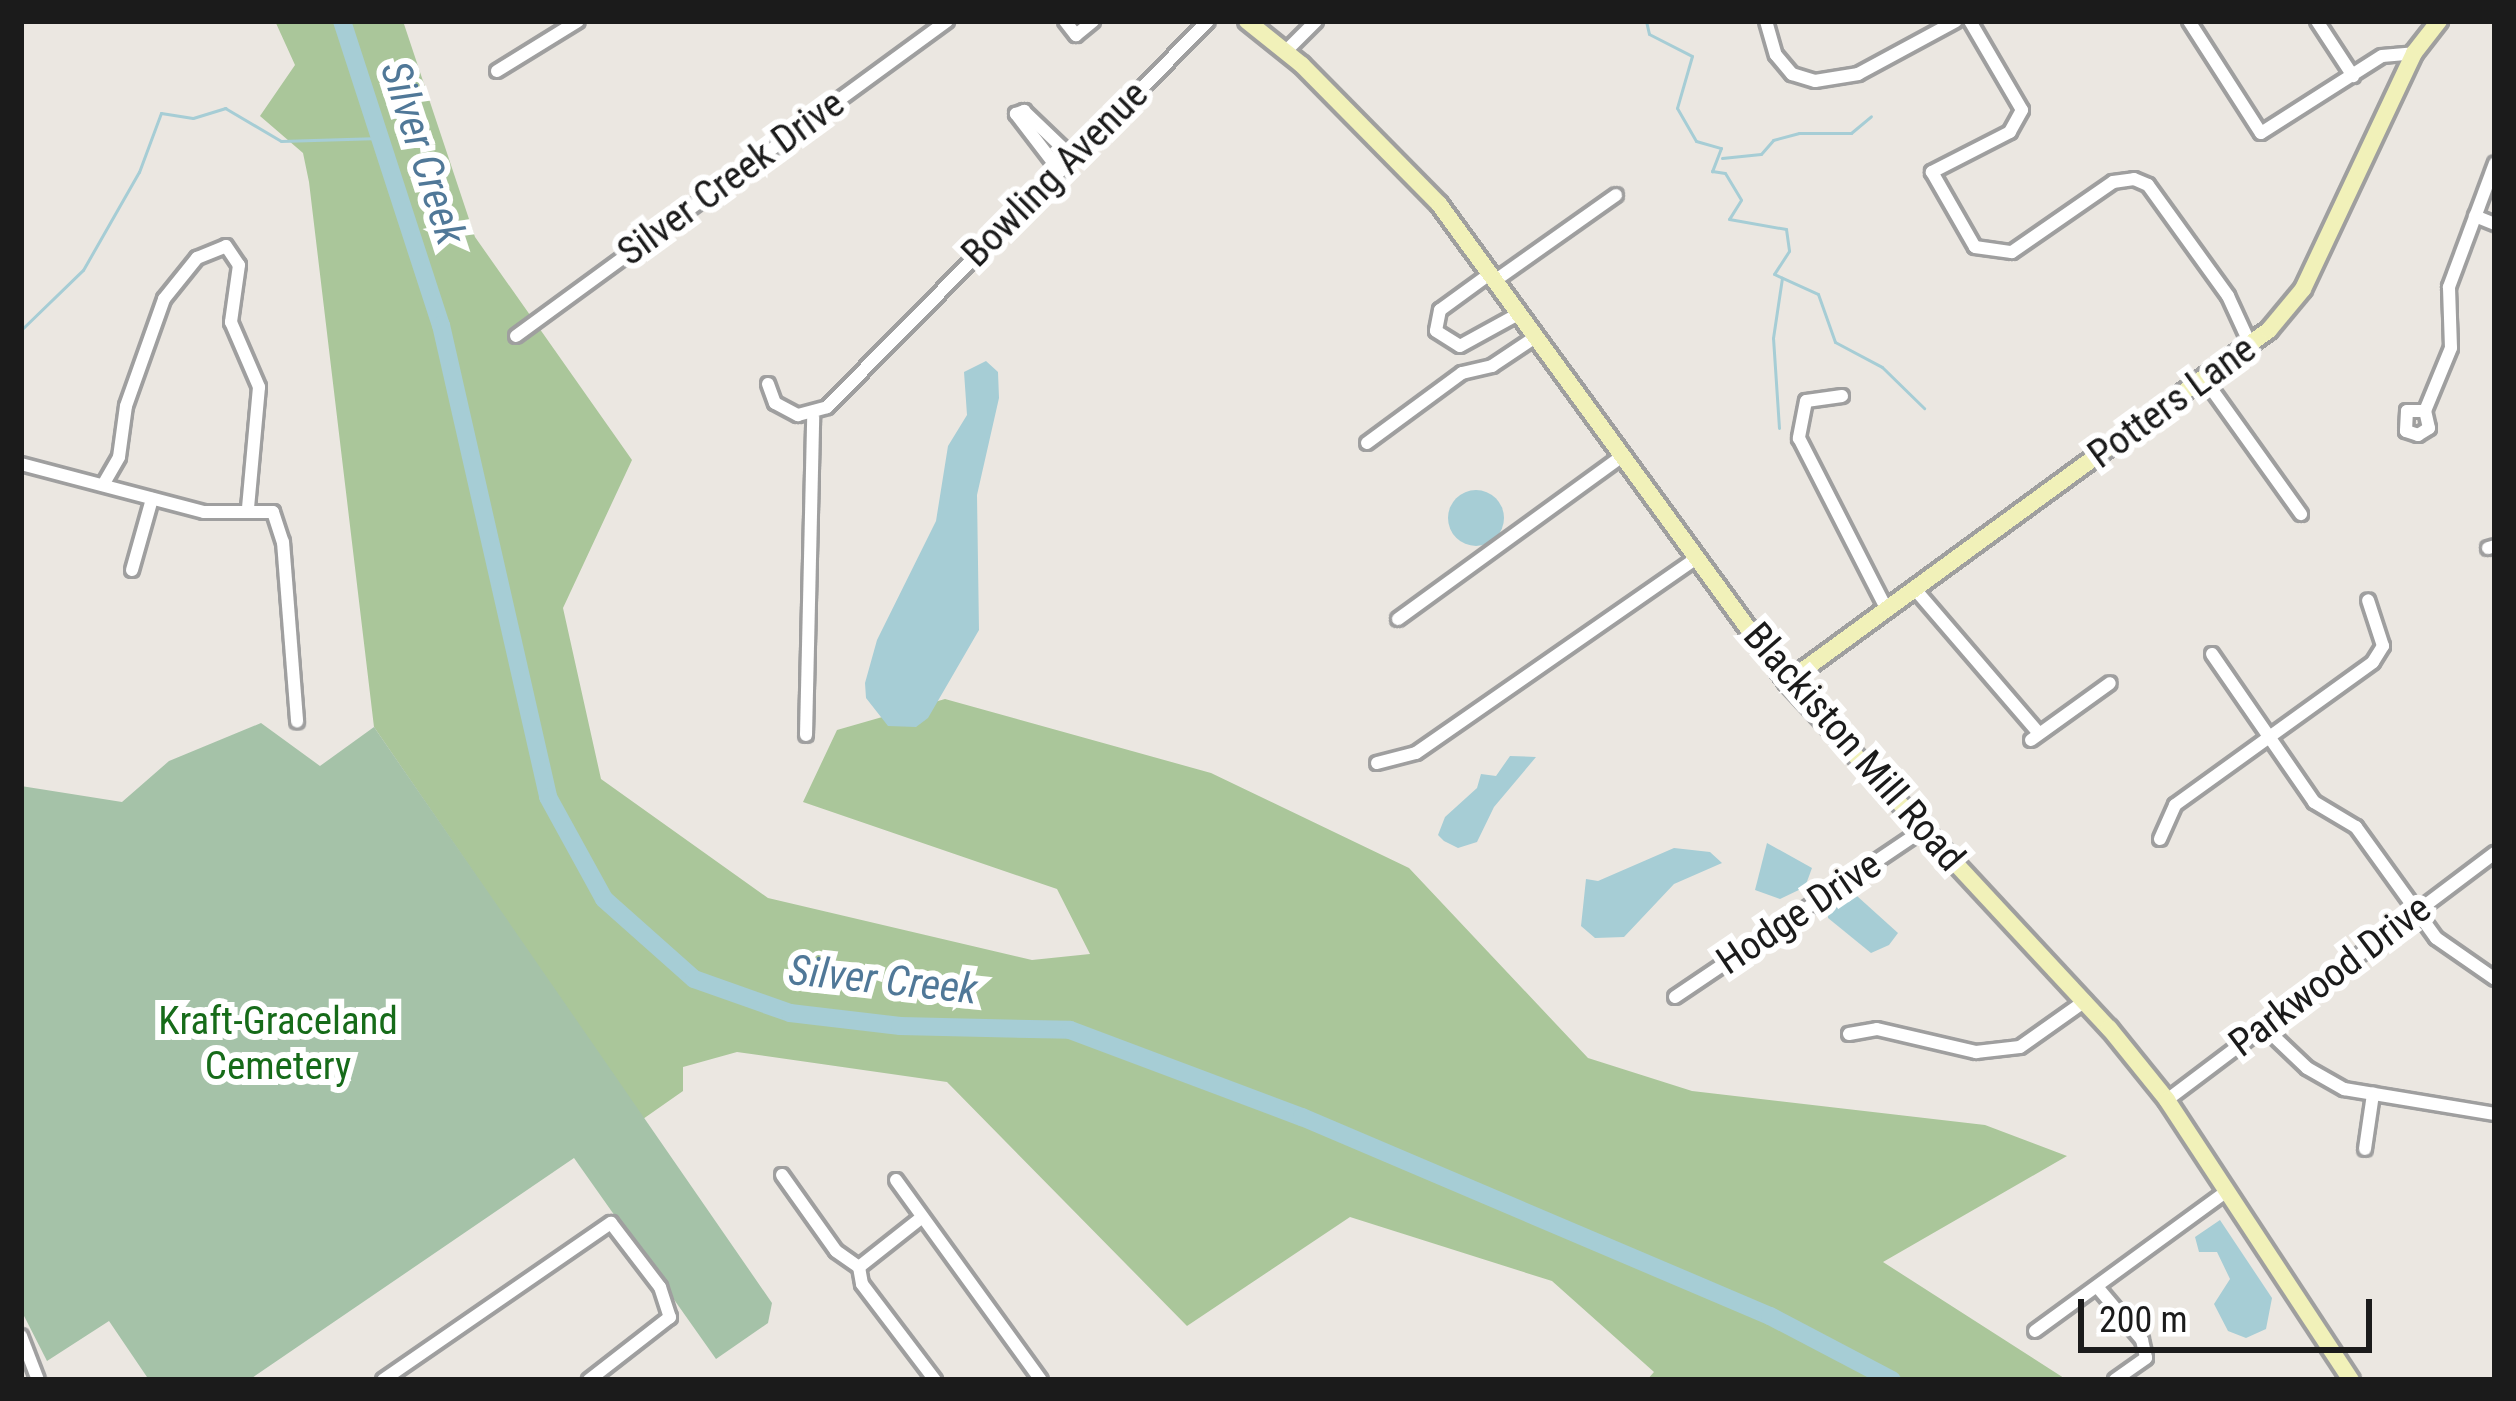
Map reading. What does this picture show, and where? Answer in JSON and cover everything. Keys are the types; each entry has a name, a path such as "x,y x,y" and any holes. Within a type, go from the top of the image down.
{"main road":[{"name":"Potters Lane","path":"1787,682 2252,346 2303,289 2414,53 2439,21"},
{"name":"Blackiston Mill Road","path":"1249,22 1438,204 1787,682 2085,1001 2167,1100 2351,1380"}],"street":[{"path":"497,71 578,21"},
{"name":"Silver Creek Drive","path":"516,336 947,21"},
{"path":"1065,21 1076,35 1093,21"},
{"name":"Bowling Avenue","path":"813,417 908,333 926,302 1208,21"},
{"path":"1285,52 1316,21"},
{"path":"1766,21 1776,55 1792,74 1815,81 1858,74 1956,21"},
{"path":"1970,21 2014,85 2021,110 2010,132 1932,172 1976,247 2012,252 2113,182 2134,179 2148,185 2228,296 2252,346"},
{"path":"2189,21 2261,133 2395,50 2414,53"},
{"path":"2317,21 2353,76"},
{"path":"1059,170 1016,114 1024,111 1072,157"},
{"path":"2425,411 2449,364 2450,287 2495,163"},
{"path":"1520,313 1460,346 1436,331 1441,310 1616,195"},
{"path":"2476,216 2495,224"},
{"path":"104,485 119,457 125,406 164,299 196,258 226,246 239,265 231,322 259,383 248,507"},
{"path":"1367,443 1462,373 1492,366 1537,336"},
{"path":"2205,380 2301,514"},
{"path":"768,384 775,403 813,417 806,735"},
{"path":"1842,396 1807,401 1799,438 1886,608"},
{"path":"1397,620 1622,456"},
{"path":"21,464 205,512 248,507 273,512 281,528 297,721"},
{"path":"132,570 152,499"},
{"path":"1377,763 1416,753 1696,558"},
{"path":"1914,589 2034,736 2110,683"},
{"path":"2160,839 2175,805 2373,662 2383,646 2368,600"},
{"path":"2212,654 2314,802 2356,826 2416,909 2468,968 2495,979"},
{"name":"Hodge Drive","path":"1675,997 1924,829"},
{"name":"Parkwood Drive","path":"2167,1100 2495,854"},
{"path":"1849,1034 1877,1029 1976,1052 2020,1047 2085,1001"},
{"path":"2264,1027 2307,1068 2373,1094 2495,1114"},
{"path":"2365,1149 2373,1094"},
{"path":"782,1175 836,1251 859,1267 862,1284 935,1380"},
{"path":"896,1180 1041,1380"},
{"path":"2036,1331 2227,1191"},
{"path":"859,1267 921,1218"},
{"path":"383,1380 610,1223 660,1287 670,1317 589,1380"},
{"path":"2099,1288 2142,1340 2146,1358 2115,1380"},
{"path":"21,1336 38,1380"}],"green space":[{"path":"275,21 403,21 475,237 632,460 563,608 601,779 768,898 1032,960 1090,954 1057,889 803,802 837,730 945,699 1211,773 1409,868 1588,1058 1692,1091 1985,1125 2067,1156 1883,1262 2067,1380 1647,1380 1654,1372 1552,1281 1350,1217 1187,1326 947,1082 737,1052 683,1067 683,1091 643,1119 374,727 309,182 303,153 260,116 295,65"},
{"name":"Kraft-Graceland Cemetery","path":"261,723 320,766 374,727 772,1303 768,1323 716,1359 574,1158 249,1380 149,1380 109,1321 47,1361 21,1310 21,786 122,802 169,761"}],"water":[{"path":"986,361 998,372 999,398 977,495 979,630 928,718 916,727 888,726 866,698 865,683 877,640 936,521 948,446 967,415 964,372"},
{"path":"1476,490 1496,498 1504,518 1496,538 1476,546 1456,538 1448,518 1456,498"},
{"path":"1510,756 1536,757 1494,807 1477,842 1458,848 1444,841 1438,835 1445,817 1477,788 1481,774 1496,776"},
{"path":"1767,843 1812,868 1805,887 1780,899 1755,890"},
{"path":"1674,848 1710,852 1722,863 1674,884 1624,937 1595,938 1581,926 1586,879 1598,881"},
{"path":"1857,896 1898,933 1889,945 1871,953 1828,918 1828,907"},
{"path":"2220,1220 2272,1298 2266,1329 2246,1338 2228,1331 2214,1304 2230,1279 2217,1252 2199,1252 2195,1237"}],"waterway":[{"name":"Silver Creek","path":"342,21 441,325 548,797 604,899 694,979 790,1013 900,1026 1070,1030 1302,1117 1770,1316 1892,1380"},
{"path":"1646,21 1649,34 1692,56 1677,108 1696,141 1721,148 1712,171 1725,173 1741,200 1729,219 1786,229 1789,251 1774,274 1818,294 1835,342 1882,367 1924,408"},
{"path":"21,330 83,270 139,172 161,113 193,118 225,108 281,141 380,138"},
{"path":"1722,158 1761,154 1773,140 1799,133 1851,133 1871,116"},
{"path":"1779,428 1773,338 1782,278"}]}
